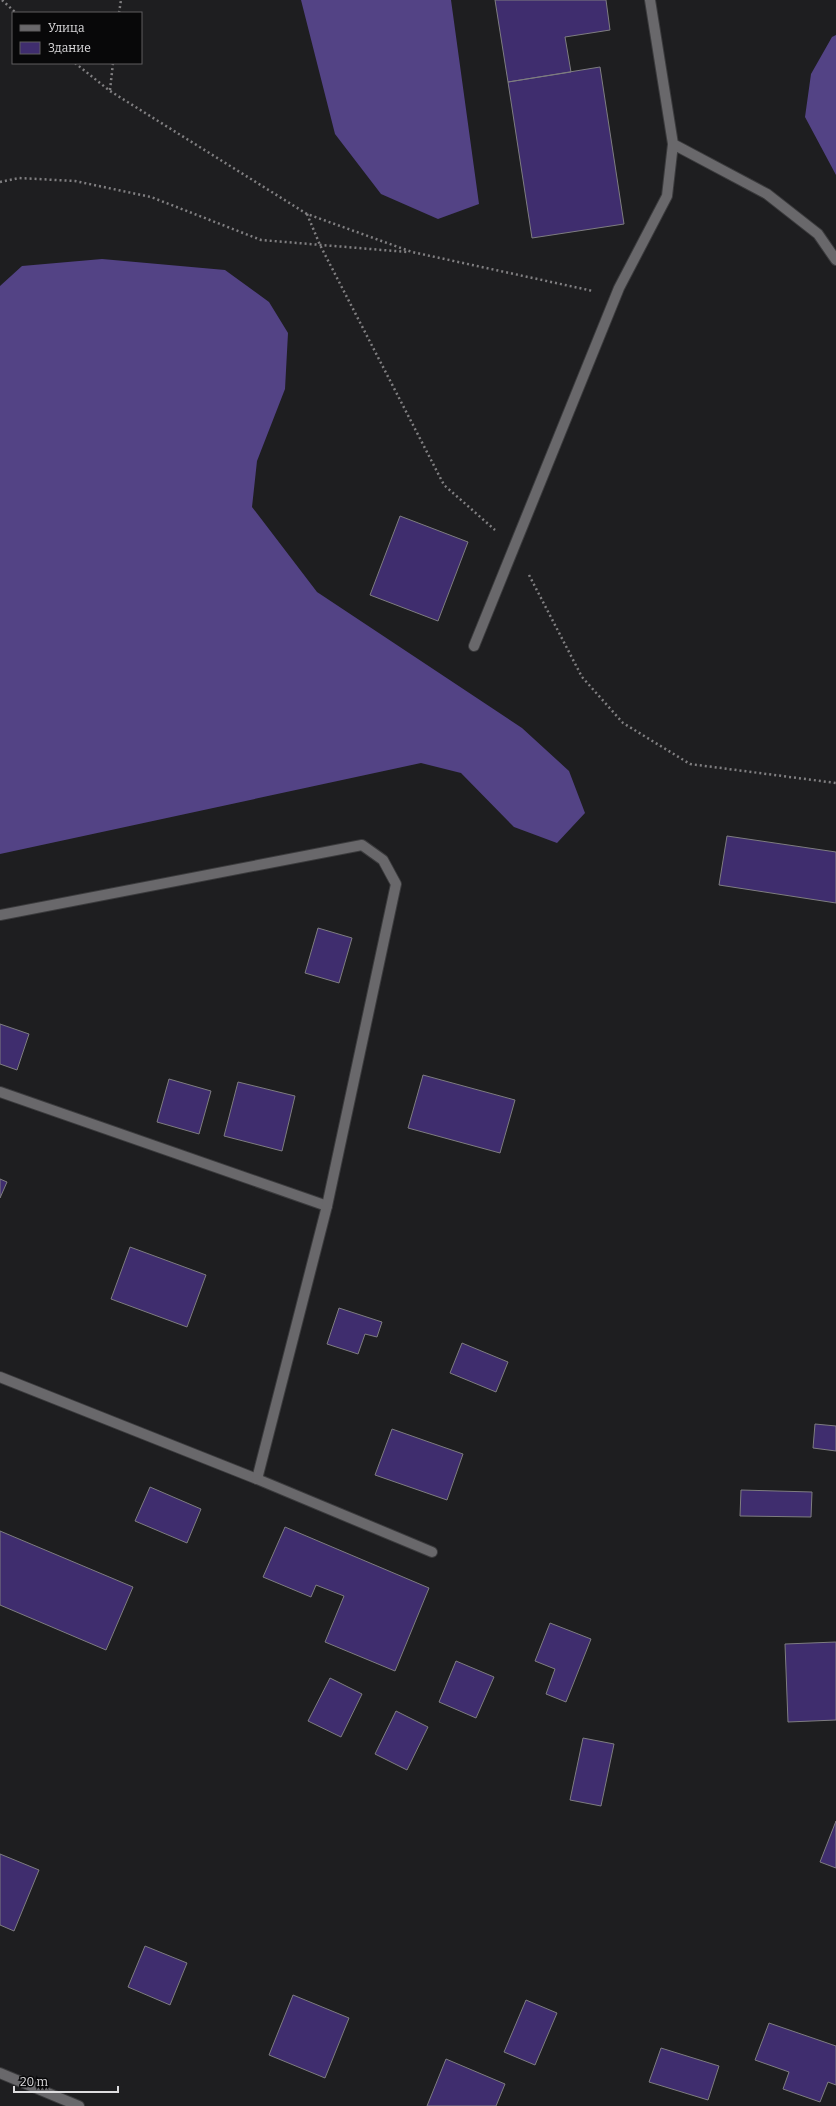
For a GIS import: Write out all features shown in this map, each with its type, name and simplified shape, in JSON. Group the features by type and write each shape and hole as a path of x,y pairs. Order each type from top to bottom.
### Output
{"street":[{"path":"474,646 616,296 667,196 673,144 650,0"},
{"path":"673,144 767,194 818,234 836,260"},
{"path":"0,915 362,845 384,860 396,884 328,1206 257,1479"},
{"path":"0,1092 328,1206"},
{"path":"0,1377 257,1479 432,1552"},
{"path":"0,2073 79,2106"}],"path":[{"path":"2,0 15,12"},
{"path":"119,12 121,0"},
{"path":"77,64 110,91 306,214 412,252 616,296"},
{"path":"110,91 113,64"},
{"path":"0,182 20,178 75,181 151,197 261,240 412,252"}],"shaded area":[{"path":"301,0 451,0 479,204 438,219 381,194 335,134"},
{"path":"836,35 836,175 805,117 811,74 832,37"},
{"path":"102,259 225,270 269,302 288,333 285,389 257,461 252,507 317,592 522,728 569,771 585,813 557,843 514,827 461,773 421,763 0,854 0,286 22,266"}],"building":[{"path":"495,0 606,0 610,30 565,37 571,72 508,82"},
{"path":"600,67 624,224 532,238 508,82"},
{"path":"400,516 468,542 438,621 370,595"},
{"path":"727,836 836,852 836,903 719,885"},
{"path":"318,928 352,938 339,983 305,973"},
{"path":"0,1024 29,1034 17,1070 0,1064"},
{"path":"423,1075 515,1100 500,1153 408,1128"},
{"path":"169,1079 211,1091 199,1134 157,1122"},
{"path":"238,1082 295,1096 282,1151 224,1136"},
{"path":"0,1179 7,1182 0,1198"},
{"path":"130,1247 206,1275 187,1327 111,1299"},
{"path":"339,1308 382,1322 377,1337 365,1334 358,1354 327,1344"},
{"path":"462,1343 508,1362 496,1392 450,1373"},
{"path":"815,1424 836,1426 836,1451 813,1448"},
{"path":"392,1429 463,1454 447,1500 375,1475"},
{"path":"150,1487 201,1509 187,1543 135,1521"},
{"path":"741,1490 812,1492 811,1517 740,1516"},
{"path":"285,1527 429,1588 395,1671 325,1642 344,1596 316,1585 311,1597 263,1577"},
{"path":"0,1531 133,1587 106,1650 0,1605"},
{"path":"550,1623 591,1639 566,1702 546,1694 555,1669 535,1661"},
{"path":"836,1642 836,1720 788,1722 785,1644"},
{"path":"456,1661 494,1677 476,1718 439,1702"},
{"path":"330,1678 362,1694 341,1737 308,1721"},
{"path":"396,1711 428,1727 407,1770 375,1754"},
{"path":"583,1738 614,1744 601,1806 570,1800"},
{"path":"836,1821 836,1868 820,1862"},
{"path":"0,1854 39,1870 14,1931 0,1925"},
{"path":"145,1946 187,1963 170,2005 128,1987"},
{"path":"293,1995 349,2018 325,2078 269,2055"},
{"path":"526,2000 557,2013 535,2065 504,2052"},
{"path":"769,2023 836,2046 836,2085 828,2082 820,2102 783,2089 789,2072 755,2060"},
{"path":"661,2048 719,2066 708,2100 649,2082"},
{"path":"446,2059 505,2084 496,2106 427,2106"}]}
